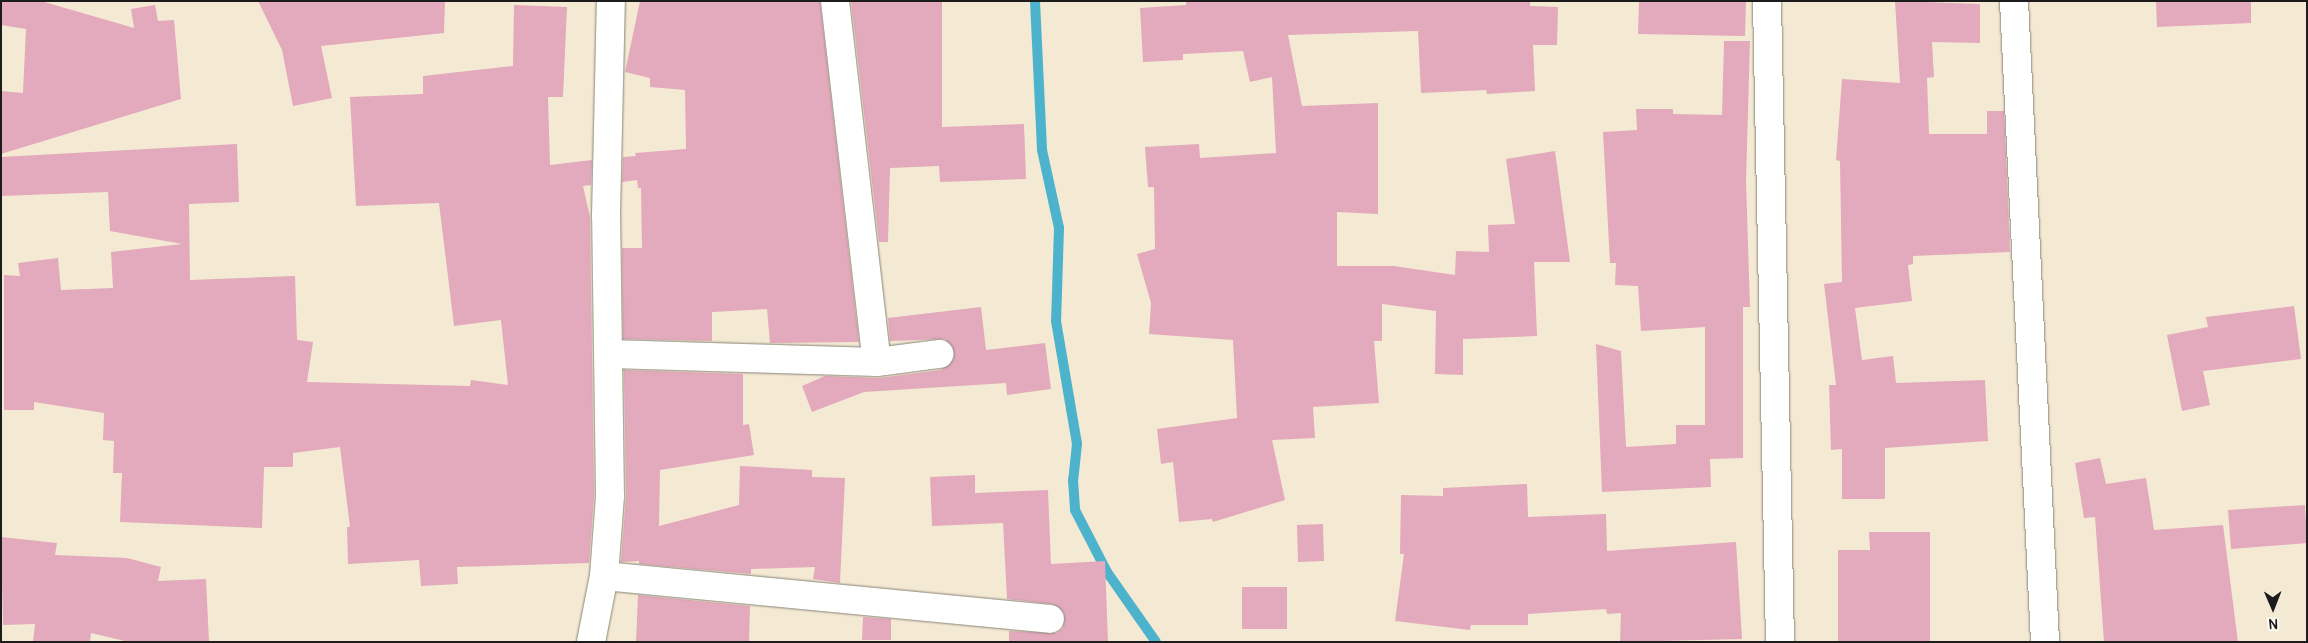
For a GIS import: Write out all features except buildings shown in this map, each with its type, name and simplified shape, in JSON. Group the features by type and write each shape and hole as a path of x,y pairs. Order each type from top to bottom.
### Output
{"street":[{"path":"591,642 604,576 610,496 610,354 606,215 611,1"},
{"path":"835,1 877,362"},
{"path":"1767,1 1780,642"},
{"path":"2014,1 2045,642"},
{"path":"610,354 877,362 939,354"},
{"path":"604,576 1050,619"}],"waterway":[{"path":"1035,1 1042,150 1059,228 1056,321 1077,444 1073,480 1075,510 1107,572 1156,642"}]}
